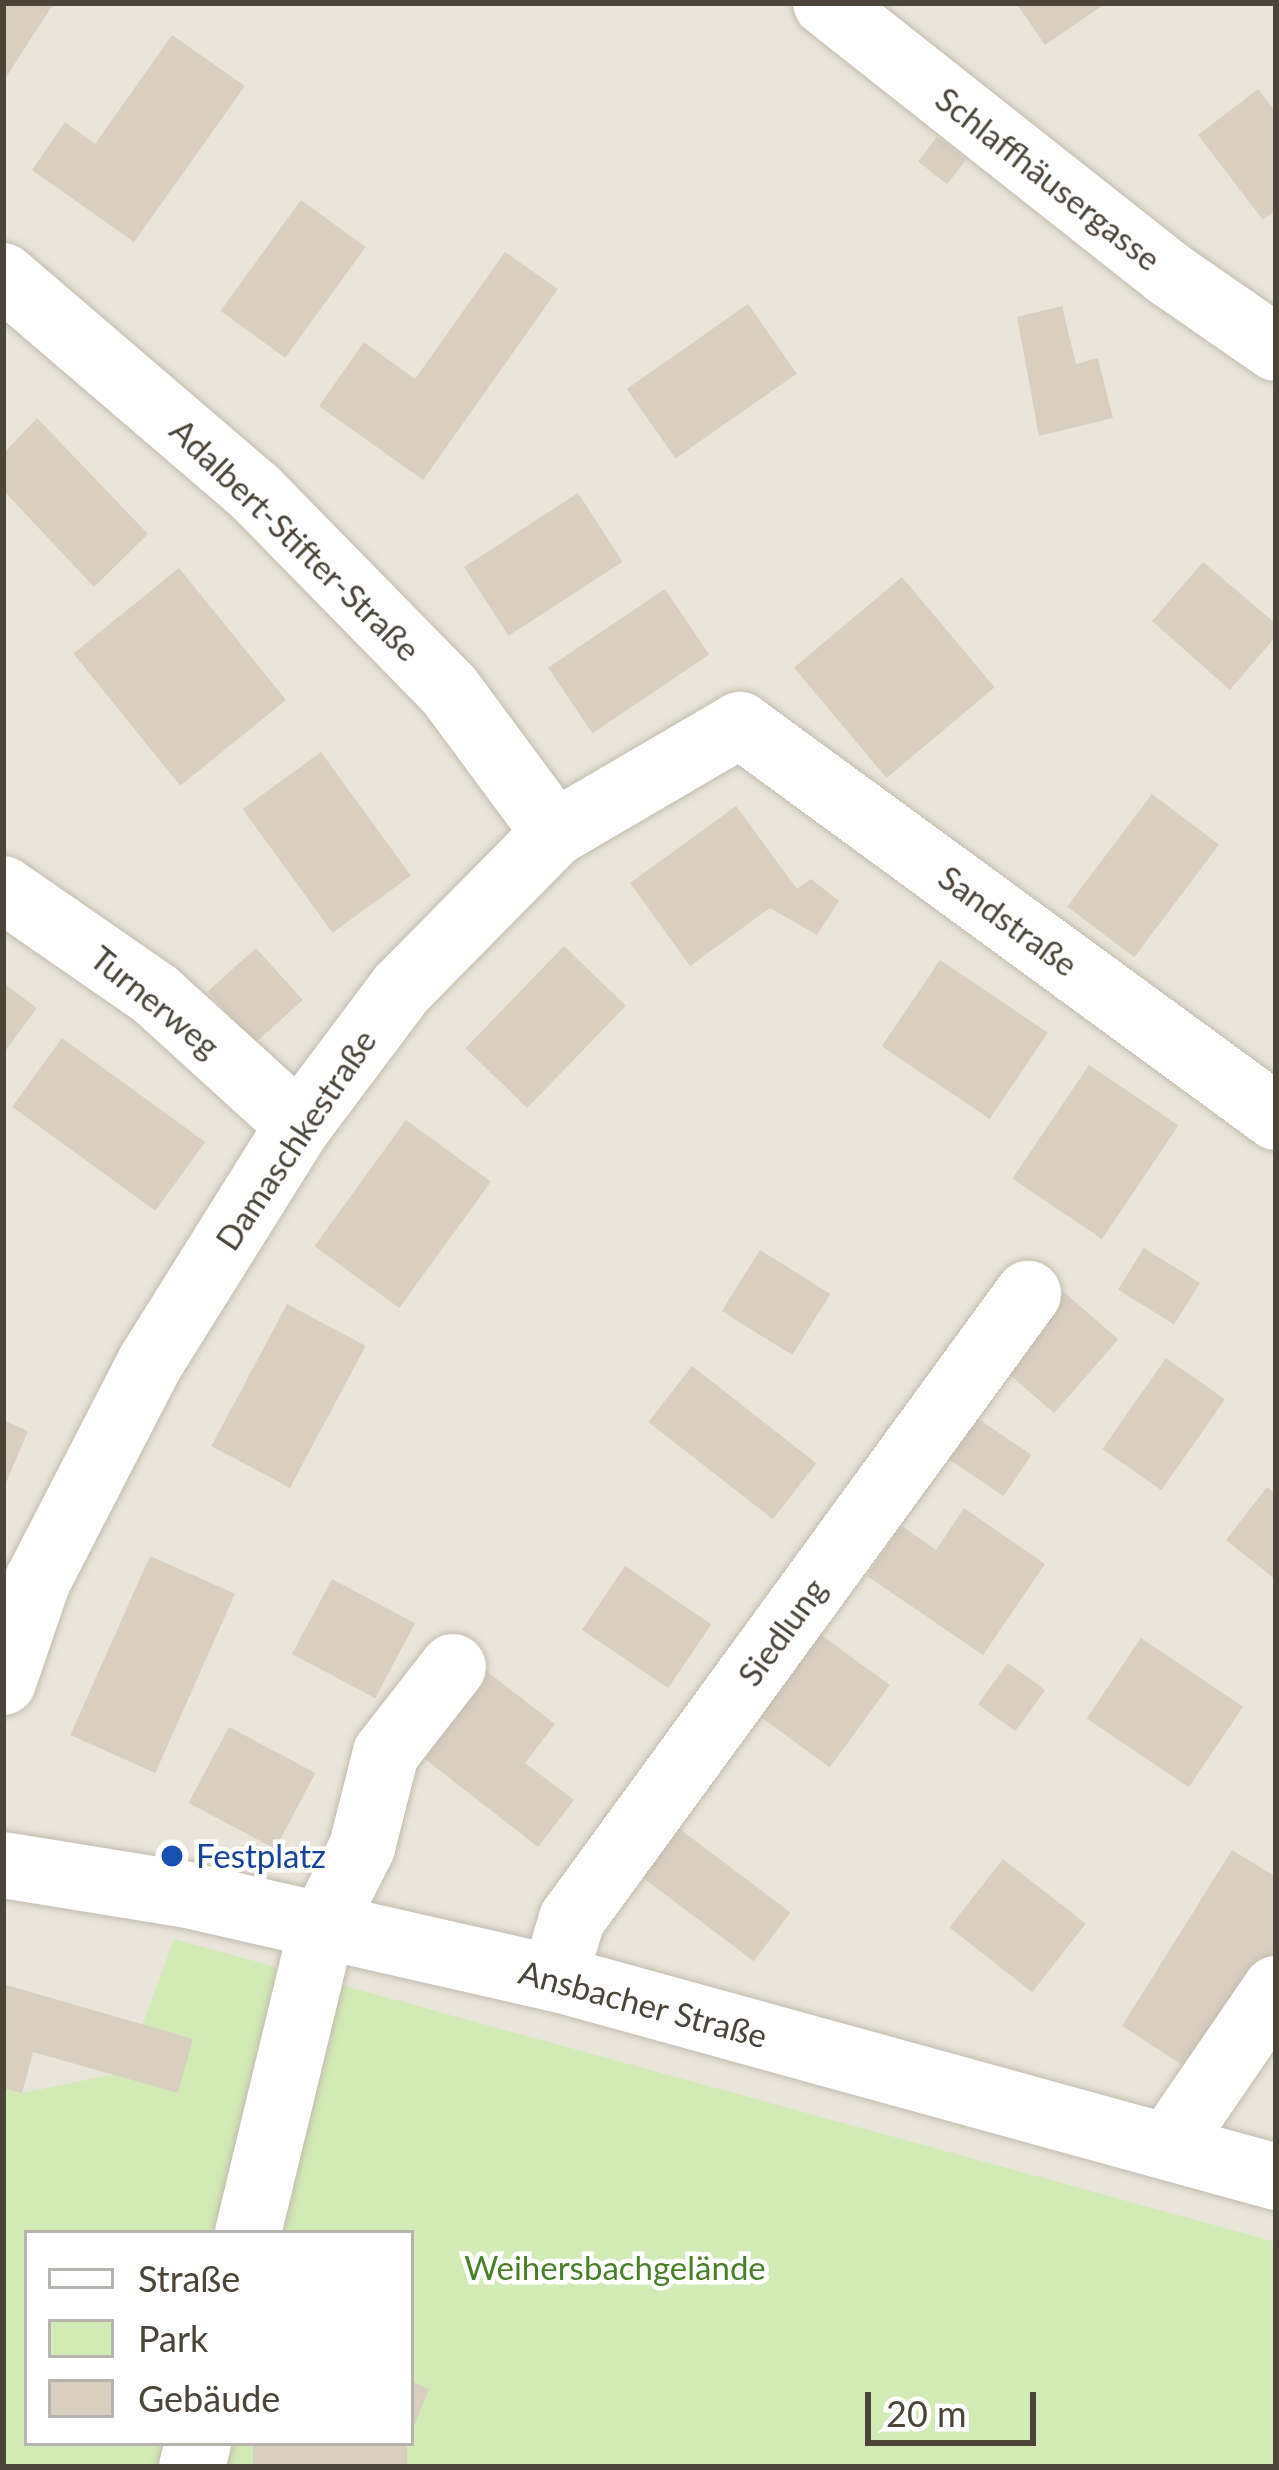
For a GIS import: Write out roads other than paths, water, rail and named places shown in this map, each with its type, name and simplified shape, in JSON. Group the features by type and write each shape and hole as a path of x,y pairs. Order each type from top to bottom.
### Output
{"street":[{"name":"Schlaffhäusergasse","path":"826,3 1169,274 1276,348"},
{"name":"Adalbert-Stifter-Straße","path":"3,276 254,490 448,690 555,833"},
{"name":"Damaschkestraße","path":"3,1682 20,1573 299,1125 401,989 555,833 740,725"},
{"name":"Sandstraße","path":"740,725 1276,1117"},
{"name":"Turnerweg","path":"3,889 156,995 299,1125"},
{"name":"Siedlung","path":"554,1978 572,1919 1028,1294"},
{"path":"249,2230 322,1926 362,1847 386,1754 453,1667"},
{"name":"Ansbacher Straße","path":"3,1865 67,1871 554,1978 1276,2177"},
{"path":"1169,2146 1276,1989"}],"place":[{"name":"Festplatz","path":"172,1856"}],"park label":[{"name":"Weihersbachgelände","path":"615,2268"}]}
